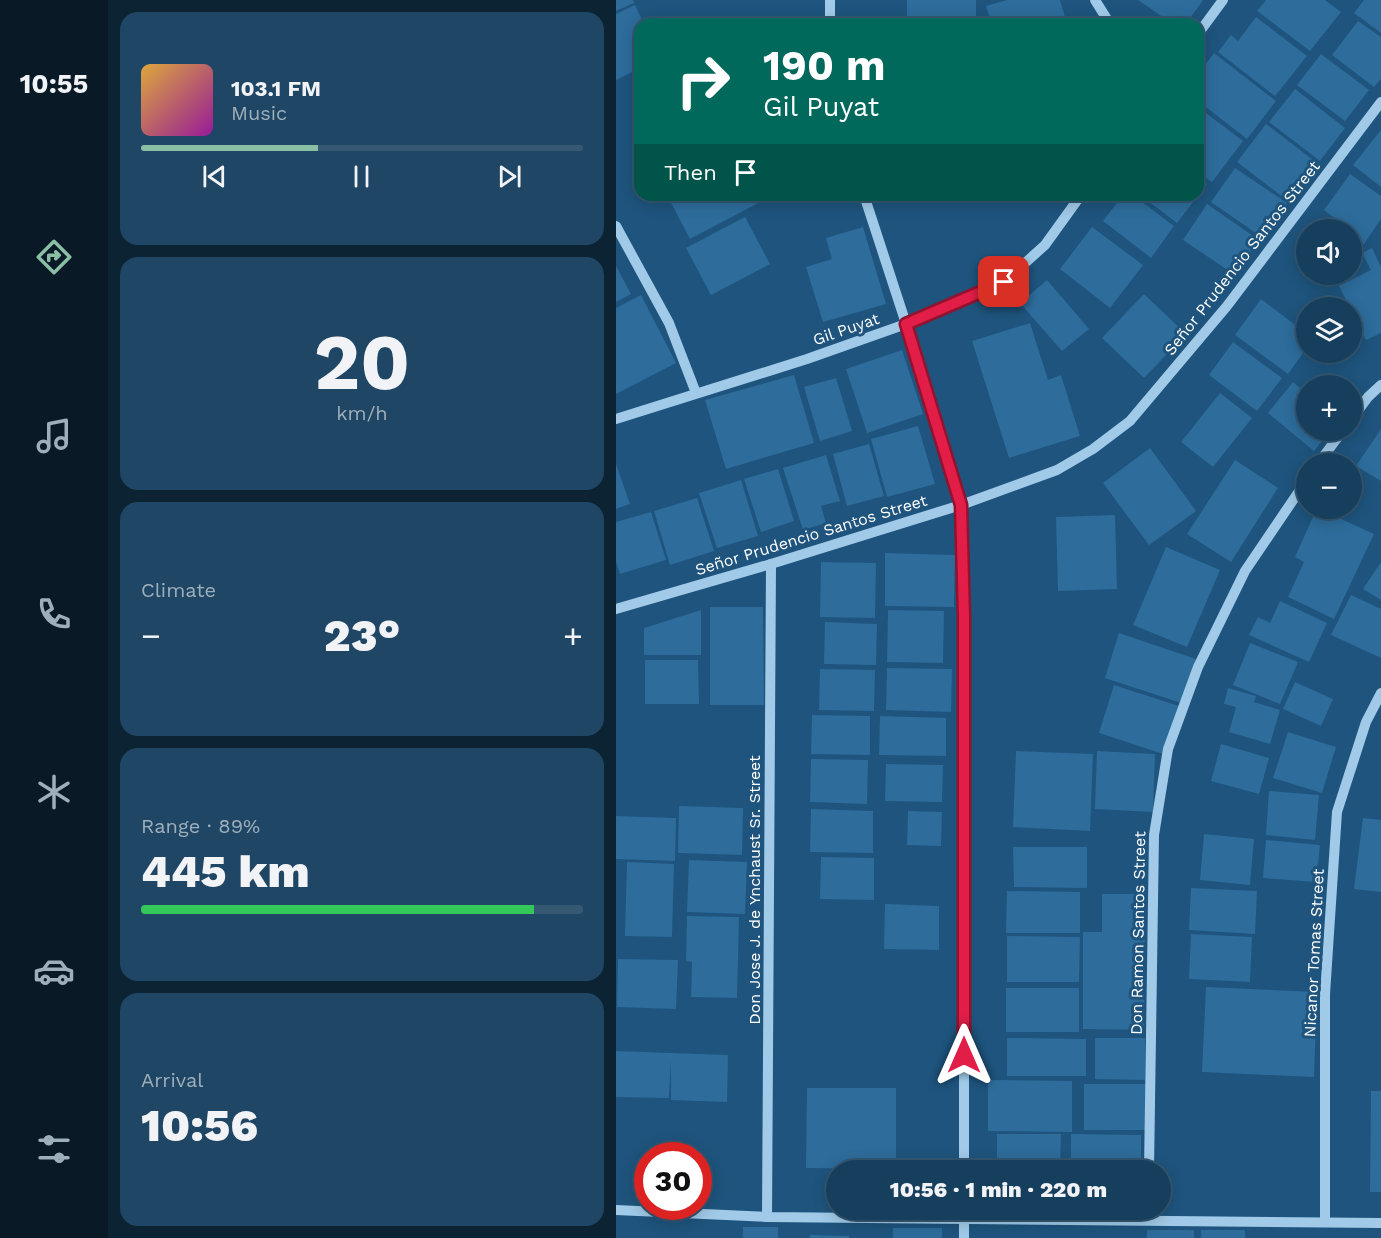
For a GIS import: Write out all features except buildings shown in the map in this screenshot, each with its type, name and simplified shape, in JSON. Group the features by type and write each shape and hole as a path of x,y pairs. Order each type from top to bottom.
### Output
{"street":[{"path":"830,0 830,18"},
{"path":"1095,0 1106,18"},
{"path":"1204,26 1223,0"},
{"name":"Señor Prudencio Santos Street","path":"616,609 961,505 1057,470 1093,449 1130,421 1227,306 1381,102"},
{"path":"866,201 961,505 964,617 964,1160"},
{"name":"Gil Puyat","path":"616,419 807,359 906,324 1004,282 1045,245 1077,201"},
{"path":"616,226 669,323 696,393"},
{"path":"1362,406 1381,386"},
{"name":"Don Ramon Santos Street","path":"1149,1160 1154,835 1168,749 1198,667 1245,570 1296,496"},
{"name":"Don Jose J. de Ynchaust Sr. Street","path":"767,1217 771,564"},
{"name":"Nicanor Tomas Street","path":"1325,1222 1325,994 1337,812 1366,722 1381,693"},
{"path":"616,1210 767,1217 826,1216"},
{"path":"1171,1216 1381,1223"},
{"path":"964,1220 964,1238"}],"route":[{"path":"964,1055 964,594 961,505 906,324 1004,282"}]}
